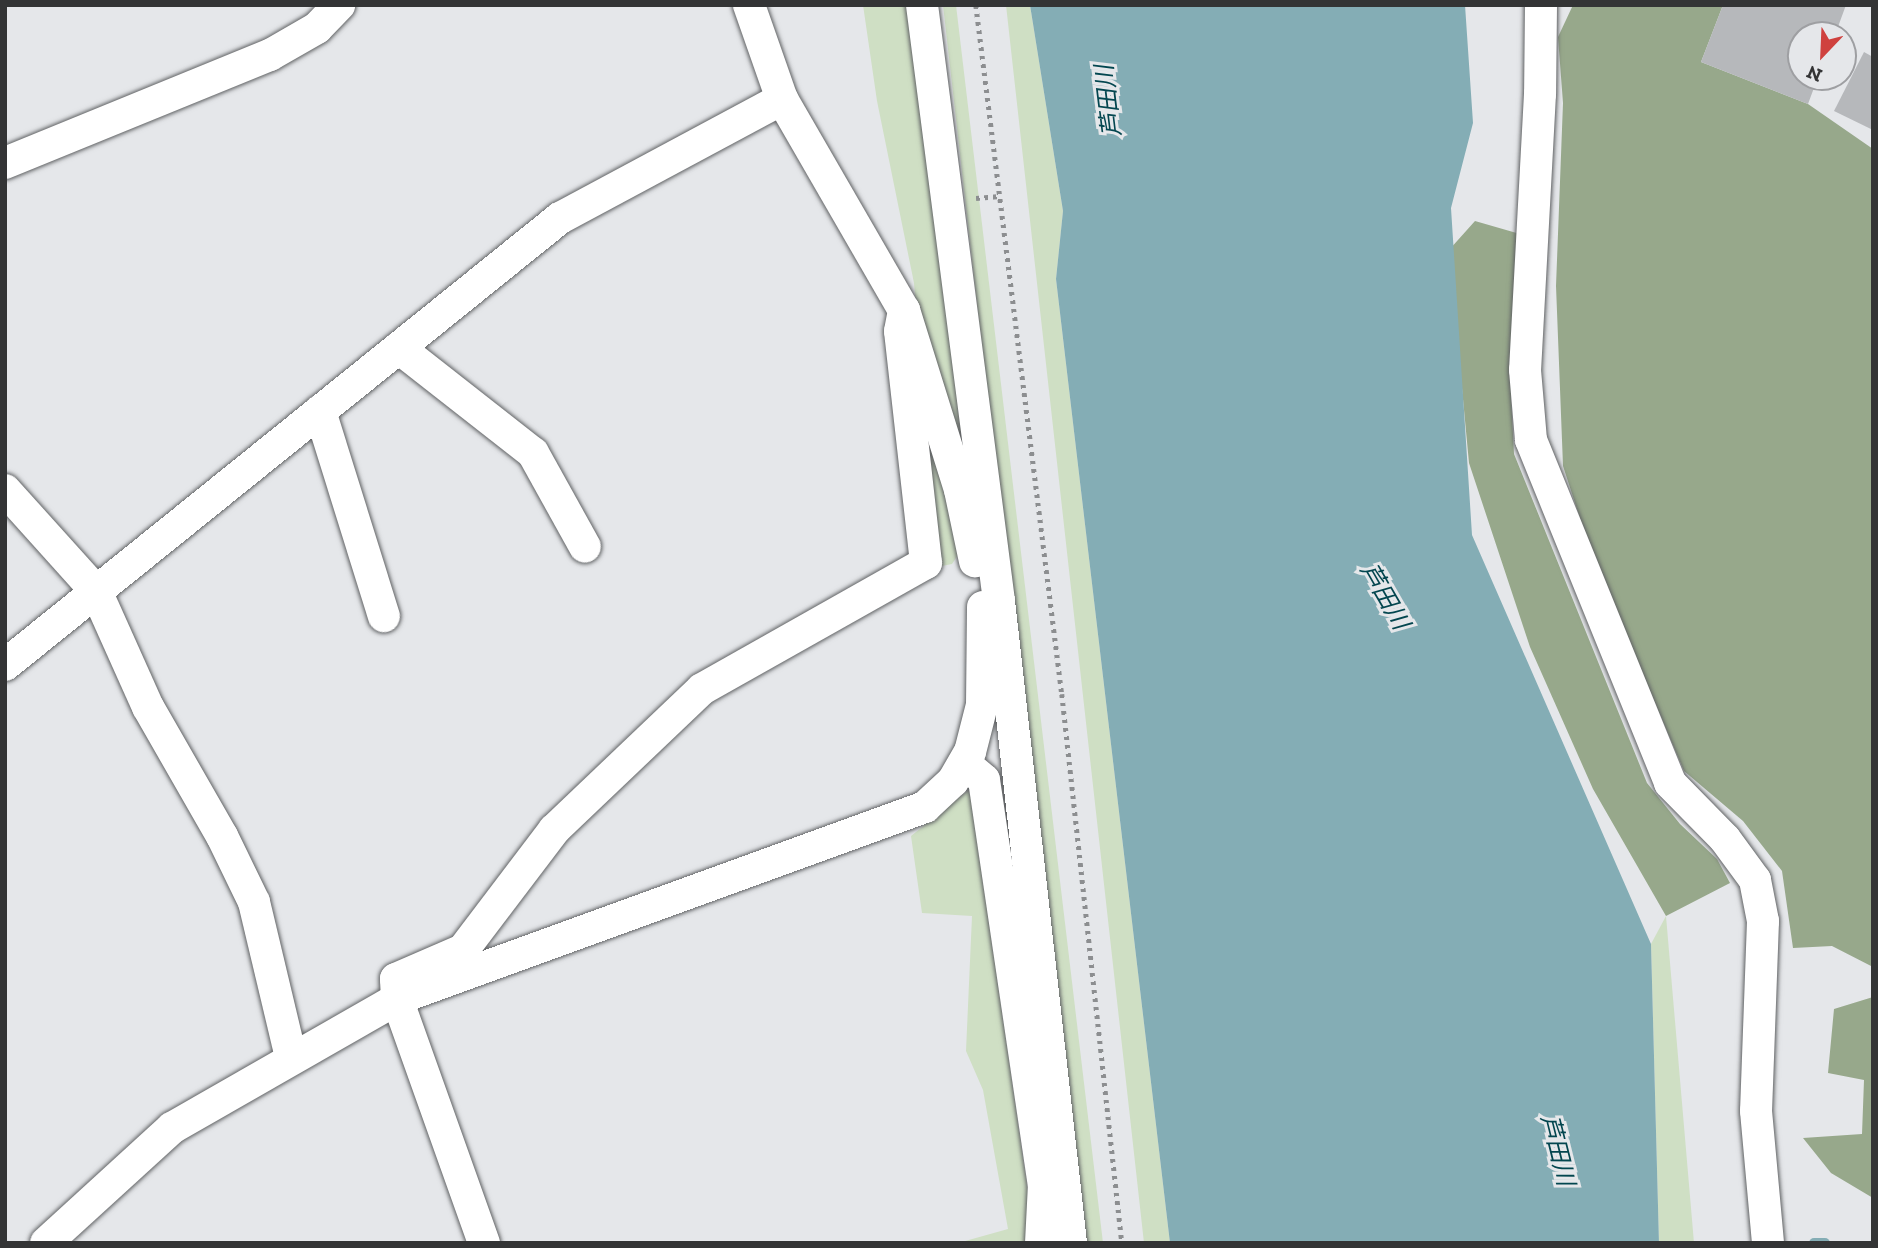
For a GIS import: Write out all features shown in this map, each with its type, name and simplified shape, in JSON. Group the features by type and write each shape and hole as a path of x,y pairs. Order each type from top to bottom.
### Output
{"street":[{"path":"5,163 270,55 317,28 339,5"},
{"path":"46,1243 172,1128 291,1056 397,999 925,807 953,781 964,763 982,705 991,602 960,490 904,310 782,99 749,5"},
{"path":"922,5 991,602 1071,1243"},
{"path":"1541,5 1541,94 1525,370 1531,440 1670,783 1725,839 1755,880 1763,921 1756,1111 1768,1243"},
{"path":"5,665 560,218 782,99"},
{"path":"484,1243 397,999 396,979 463,950 554,830 702,689 926,563 900,331 904,310"},
{"path":"399,348 533,453 584,547"},
{"path":"320,411 384,616"},
{"path":"5,490 96,591 148,707 222,836 254,902 291,1056"},
{"path":"964,763 984,780 1044,1184 1041,1243"}],"path":[{"path":"976,5 1062,694 1122,1243"}],"green space":[{"path":"863,5 910,5 980,522 952,564 937,567 914,283 877,101"},
{"path":"943,5 956,5 1103,1243 1084,1243"},
{"path":"1006,5 1030,5 1063,211 1056,279 1170,1243 1144,1243"},
{"path":"1573,5 1723,5 1701,62 1808,104 1873,149 1873,967 1832,946 1793,948 1782,871 1743,821 1684,771 1591,552 1563,466 1556,286 1563,103 1558,37"},
{"path":"1475,221 1520,234 1511,395 1514,454 1647,783 1680,824 1717,859 1730,883 1666,916 1593,789 1530,647 1469,463 1449,250"},
{"path":"970,789 1029,1200 1027,1243 958,1243 1008,1229 983,1090 966,1051 972,916 922,913 911,836"},
{"path":"1666,916 1694,1243 1659,1243 1651,944"},
{"path":"1873,997 1873,1198 1831,1173 1803,1138 1862,1134 1864,1080 1828,1073 1834,1009"}],"water":[{"name":"芦田川","path":"1030,5 1465,5 1473,123 1451,208 1472,535 1651,944 1659,1243 1170,1243 1056,279 1063,211"}],"building":[{"path":"1723,5 1846,5 1840,21 1787,21 1787,91 1813,91 1808,104 1701,62"},
{"path":"1864,52 1873,57 1873,130 1834,111 1844,91 1857,91 1857,66"}],"waterway":[{"path":"1814,1243 1825,1243"}]}
